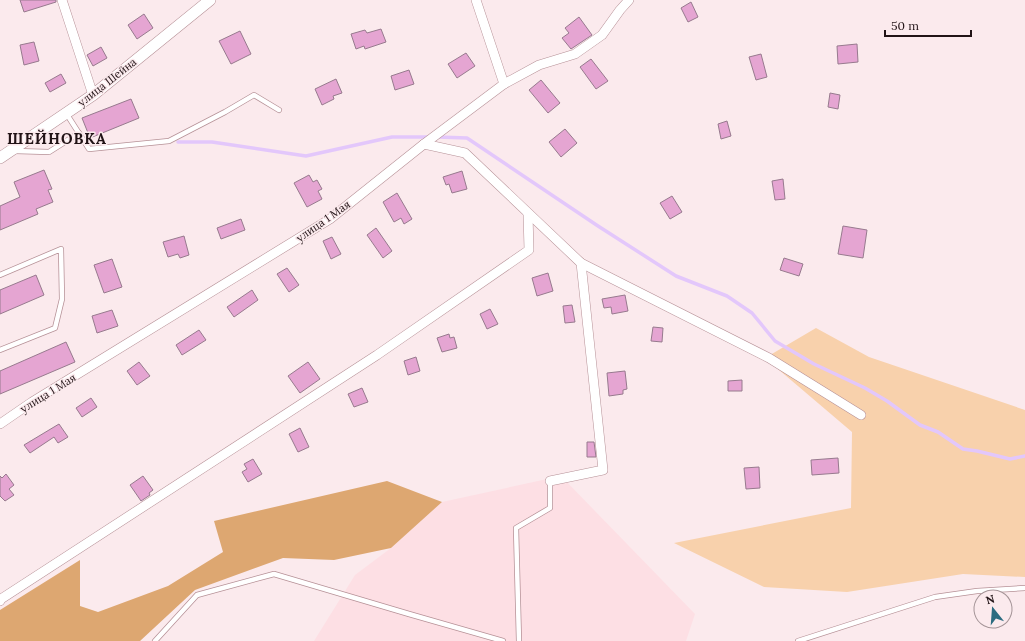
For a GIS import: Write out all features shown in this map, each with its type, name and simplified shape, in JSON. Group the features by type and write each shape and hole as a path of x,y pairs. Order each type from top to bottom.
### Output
{"street":[{"path":"62,0 93,95"},
{"name":"улица Шейна","path":"0,158 93,95 210,0"},
{"path":"476,0 504,84"},
{"name":"улица 1 Мая","path":"0,424 32,402 330,219 424,144 504,84 539,65 575,54 602,35 629,0"},
{"path":"424,144 465,153 581,263 769,358 861,415"},
{"path":"0,601 377,355 529,250 528,214"},
{"path":"550,481 603,470 581,263"}],"lane":[{"path":"66,113 89,149 169,141 254,95 279,110"},
{"path":"11,151 49,152 79,133"},
{"path":"0,275 61,249 62,299 55,328 0,350"},
{"path":"519,641 516,528 550,508 550,481"},
{"path":"155,641 196,595 274,574 503,641"},
{"path":"798,641 935,597 977,591 1025,588"}],"shaded area":[{"path":"816,328 869,357 1025,410 1025,577 963,574 847,592 764,587 674,543 851,508 852,432 765,358"},
{"path":"561,476 695,614 686,641 314,641 355,575 391,548 442,502"},
{"path":"387,481 442,502 391,548 334,560 283,558 195,590 140,641 0,641 0,610 80,560 80,606 98,612 168,586 223,552 214,521"}],"building":[{"path":"20,0 56,0 56,2 24,12"},
{"path":"691,2 698,17 688,22 681,8"},
{"path":"144,14 153,28 137,39 128,25"},
{"path":"579,17 592,35 571,49 562,38 569,33 565,28"},
{"path":"381,29 386,42 365,49 364,46 356,49 351,34 365,30 367,33"},
{"path":"240,31 251,54 231,64 219,41"},
{"path":"34,42 39,61 24,65 20,45"},
{"path":"857,44 858,62 838,64 837,46"},
{"path":"101,47 107,58 93,66 87,55"},
{"path":"466,53 475,66 457,78 448,64"},
{"path":"761,54 767,77 756,80 749,57"},
{"path":"591,59 608,81 596,89 580,67"},
{"path":"409,70 414,84 395,90 391,76"},
{"path":"61,74 66,83 50,92 45,83"},
{"path":"336,79 342,93 333,96 334,99 322,105 315,89"},
{"path":"541,80 560,103 548,113 529,90"},
{"path":"830,93 840,95 838,109 828,107"},
{"path":"131,99 139,118 90,138 82,118"},
{"path":"727,121 731,136 721,139 718,124"},
{"path":"565,129 577,143 561,157 549,142"},
{"path":"44,170 52,189 48,190 53,202 36,209 38,214 0,230 0,206 20,197 14,182"},
{"path":"462,171 467,189 452,193 449,184 446,185 443,177"},
{"path":"309,175 313,182 317,180 322,189 318,191 322,199 307,207 294,183"},
{"path":"783,179 785,199 775,200 772,181"},
{"path":"397,193 412,219 404,224 401,218 394,222 383,202"},
{"path":"672,196 682,212 670,219 660,203"},
{"path":"241,219 245,230 221,239 217,228"},
{"path":"843,226 867,230 863,258 838,254"},
{"path":"376,228 392,251 383,258 367,235"},
{"path":"184,236 189,255 180,258 178,254 168,257 163,242"},
{"path":"332,237 341,254 331,259 323,241"},
{"path":"784,258 803,264 799,276 780,270"},
{"path":"112,259 122,287 104,293 94,265"},
{"path":"287,268 299,285 289,292 277,274"},
{"path":"548,273 553,291 537,296 532,278"},
{"path":"36,275 44,295 0,314 0,290"},
{"path":"252,290 258,300 234,317 227,307"},
{"path":"625,295 628,311 612,314 611,307 604,308 602,299"},
{"path":"572,305 575,322 565,323 563,306"},
{"path":"490,309 498,324 487,329 480,314"},
{"path":"112,310 118,326 97,333 92,316"},
{"path":"653,327 663,328 662,342 651,341"},
{"path":"199,330 206,340 182,355 176,345"},
{"path":"449,334 450,338 454,337 457,348 442,352 437,338"},
{"path":"66,342 75,362 0,394 0,371"},
{"path":"416,357 420,371 408,375 404,361"},
{"path":"139,362 150,376 137,385 127,371"},
{"path":"308,362 320,379 300,393 288,376"},
{"path":"625,371 627,389 623,390 623,394 609,396 607,373"},
{"path":"742,380 742,391 728,391 728,381"},
{"path":"362,388 368,402 354,407 348,394"},
{"path":"91,398 97,407 82,417 76,408"},
{"path":"59,424 68,437 58,443 54,437 30,453 24,445"},
{"path":"300,428 309,447 298,452 289,434"},
{"path":"587,442 594,442 596,457 587,457"},
{"path":"838,458 839,473 812,475 811,460"},
{"path":"253,459 262,474 248,482 242,472 247,469 244,464"},
{"path":"759,467 760,488 746,489 744,468"},
{"path":"6,474 14,485 9,489 14,495 5,501 0,496 0,476 2,478"},
{"path":"143,476 153,490 149,493 150,495 141,501 130,485"}],"waterway":[{"path":"178,142 212,142 306,156 392,137 429,137"},
{"path":"437,137 467,138 598,226 676,276 727,296 752,313 775,341 814,364 865,388 887,401 920,425 938,432 963,449 1010,459 1025,456"}],"district":[{"name":"ШЕЙНОВКА","path":"57,139"}]}
